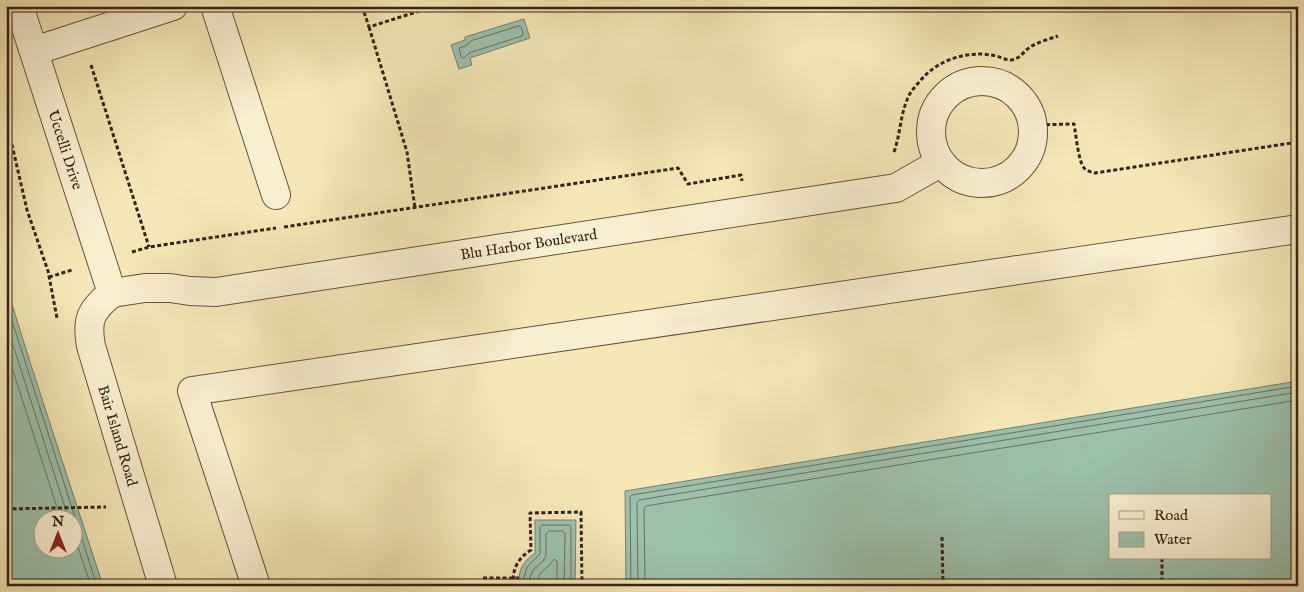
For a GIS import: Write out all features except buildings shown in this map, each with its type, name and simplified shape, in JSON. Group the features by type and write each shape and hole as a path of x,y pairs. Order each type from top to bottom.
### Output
{"street":[{"name":"Uccelli Drive","path":"19,6 112,293"},
{"path":"34,52 173,6"},
{"path":"215,6 276,195"},
{"path":"974,81 990,81 1006,86 1024,102 1033,125 1032,142 1027,157 1017,170 1003,179 987,183 970,182 953,175 940,163 932,147 930,130 934,112 943,98 957,87 974,81"},
{"name":"Blu Harbor Boulevard","path":"112,293 145,288 216,292 896,188 940,163"},
{"path":"256,586 192,391 1298,229"},
{"name":"Bair Island Road","path":"112,293 99,303 91,316 88,332 90,346 163,586"}],"path":[{"path":"362,6 407,152 415,208"},
{"path":"369,27 435,6"},
{"path":"890,157 898,142 907,99 914,87 938,65 952,58 966,55 982,54 1010,60 1018,58 1029,48 1042,41 1058,36"},
{"path":"91,64 149,247"},
{"path":"6,119 27,210 49,277 58,324"},
{"path":"1033,125 1074,124 1081,161 1088,171 1095,173 1298,142"},
{"path":"126,254 149,247 678,168 688,184 741,175 744,188"},
{"path":"49,277 75,269"},
{"path":"6,509 114,507"},
{"path":"514,586 513,578 516,563 531,550 530,513 581,512 582,586"},
{"path":"942,536 943,586"},
{"path":"1162,560 1162,586"},
{"path":"483,578 519,578"}],"water":[{"path":"524,19 530,38 470,58 472,65 459,69 451,45 465,40 465,37"},
{"path":"6,285 78,510 32,510 32,560 82,560 82,522 103,586 6,586"},
{"path":"1298,381 1298,586 626,586 625,491"},
{"path":"535,520 576,520 575,586 520,586 519,576 522,567 535,553"}]}
